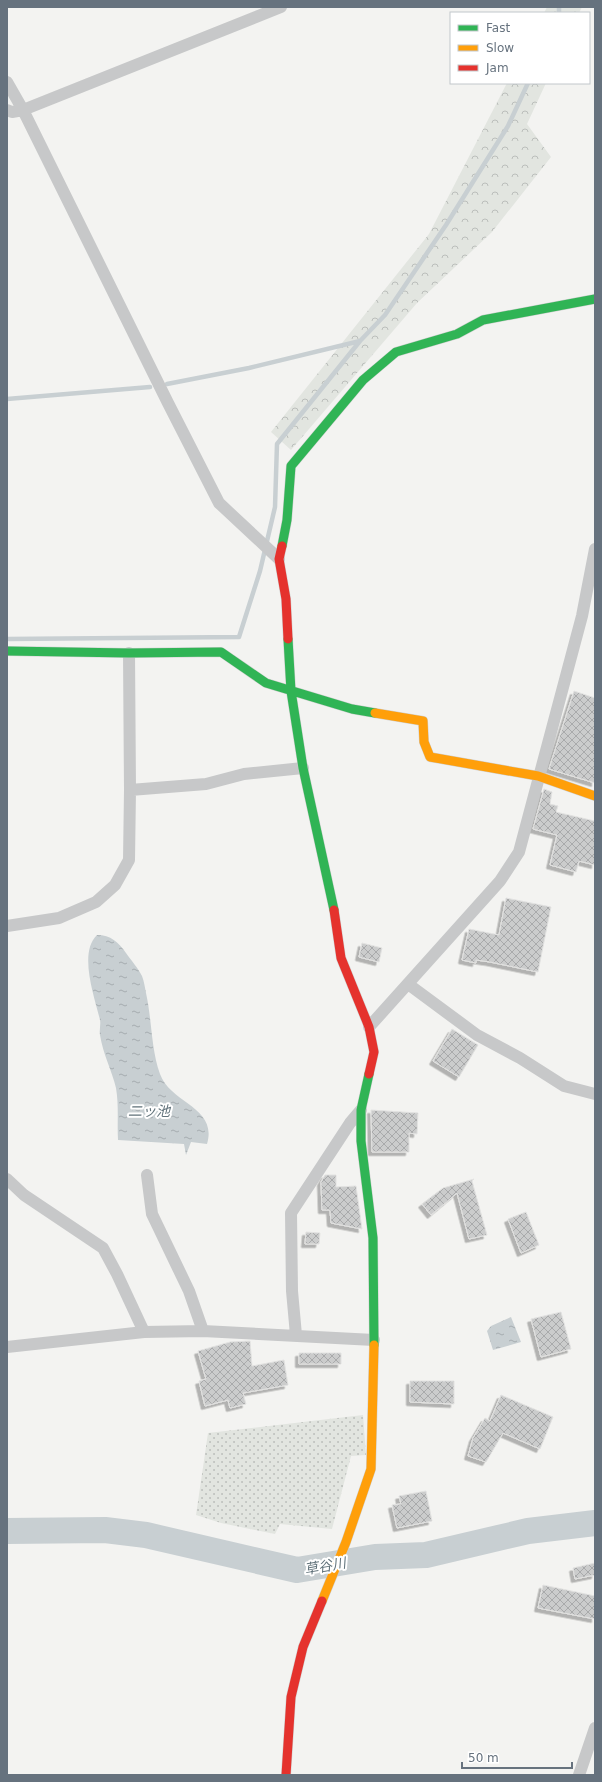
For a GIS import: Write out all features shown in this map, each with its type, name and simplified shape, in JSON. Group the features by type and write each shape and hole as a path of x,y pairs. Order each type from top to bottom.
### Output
{"street":[{"path":"7,110 12,112 23,110 281,7"},
{"path":"7,82 23,110 219,504 279,559"},
{"path":"286,1775 291,1697 303,1647 346,1542 371,1469 374,1340 374,1238 361,1141 362,1110 374,1052 369,1027 341,958 333,900 303,768 291,691 286,599 279,559 287,520 291,466 363,380 396,352 457,334 483,320 595,299"},
{"path":"369,1027 500,881 519,852 538,776 582,616 595,549"},
{"path":"7,652 221,652 266,683 352,709 423,721 424,742 430,757 538,776 595,796"},
{"path":"7,926 59,918 96,902 115,885 129,860 129,653"},
{"path":"130,790 206,784 244,774 303,768"},
{"path":"408,984 477,1035 520,1058 564,1086 595,1094"},
{"path":"296,1335 292,1291 291,1213 350,1122 362,1110"},
{"path":"147,1175 152,1214 189,1291 203,1331"},
{"path":"7,1179 24,1195 103,1248 144,1332"},
{"path":"7,1347 144,1332 203,1331 374,1340"},
{"path":"579,1775 595,1728"}],"green space":[{"path":"547,7 582,7 580,12 544,12"},
{"path":"506,84 546,84 527,124 551,157 492,232 417,303 291,450 271,432 429,234"},
{"path":"363,1415 366,1455 351,1456 332,1529 280,1524 275,1534 221,1523 196,1515 208,1433"}],"water":[{"name":"二ッ池","path":"97,935 106,936 117,942 143,978 148,1003 153,1045 160,1074 166,1084 192,1106 206,1122 209,1132 207,1144 191,1142 186,1155 184,1144 118,1140 116,1088 101,1042 100,1020 88,964 91,943"},
{"path":"511,1317 521,1342 493,1350 487,1331 491,1326"}],"building":[{"path":"574,691 595,698 595,783 549,769"},
{"path":"544,789 552,792 550,804 558,806 556,812 595,821 595,865 579,861 576,872 550,865 557,835 533,829"},
{"path":"506,898 551,907 538,972 490,962 476,960 476,963 462,960 469,929 499,935"},
{"path":"362,943 382,948 379,962 359,957"},
{"path":"452,1029 478,1045 459,1077 433,1061"},
{"path":"371,1110 418,1113 417,1134 409,1133 409,1152 372,1152"},
{"path":"325,1175 336,1175 336,1187 356,1186 362,1229 331,1223 330,1210 322,1210 321,1182"},
{"path":"474,1179 472,1181 487,1235 469,1239 457,1193 431,1215 422,1204 443,1188"},
{"path":"526,1212 539,1245 521,1253 508,1219"},
{"path":"306,1232 320,1233 319,1244 305,1244"},
{"path":"561,1312 571,1349 541,1357 531,1319"},
{"path":"250,1341 252,1366 284,1360 288,1385 243,1393 246,1404 230,1408 228,1400 205,1406 199,1381 206,1379 198,1351 230,1342"},
{"path":"299,1353 341,1353 341,1364 299,1364"},
{"path":"410,1381 454,1381 454,1404 410,1402"},
{"path":"501,1395 553,1417 540,1449 503,1433 486,1462 468,1456 473,1438 485,1418 490,1421"},
{"path":"426,1491 432,1521 397,1528 392,1505 401,1504 399,1496"},
{"path":"595,1563 595,1575 575,1579 573,1568"},
{"path":"543,1585 595,1596 595,1619 538,1608"}],"waterway":[{"path":"559,7 559,12"},
{"path":"7,639 239,637 260,571 275,507 277,444 360,341 385,315 446,225 508,126 528,84"},
{"path":"167,384 249,368 360,341"},
{"path":"7,399 150,387"},
{"name":"草谷川","path":"7,1531 105,1530 146,1535 297,1570 375,1557 426,1555 528,1531 595,1523"}],"traffic: fast":[{"path":"282,546 287,520 291,466 363,380 396,352 457,334 483,320 595,299"},
{"path":"288,639 291,691 303,768 334,910"},
{"path":"7,651 129,653 221,652 266,683 352,709 375,713"},
{"path":"369,1074 361,1110 361,1141 373,1238 374,1345"}],"traffic: slow":[{"path":"375,713 423,721 424,742 430,757 538,776 595,796"},
{"path":"322,1601 346,1542 371,1469 374,1345"}],"traffic: jam":[{"path":"282,546 279,559 286,599 288,639"},
{"path":"334,910 341,958 369,1027 374,1052 369,1074"},
{"path":"286,1775 291,1697 303,1647 322,1601"}]}
